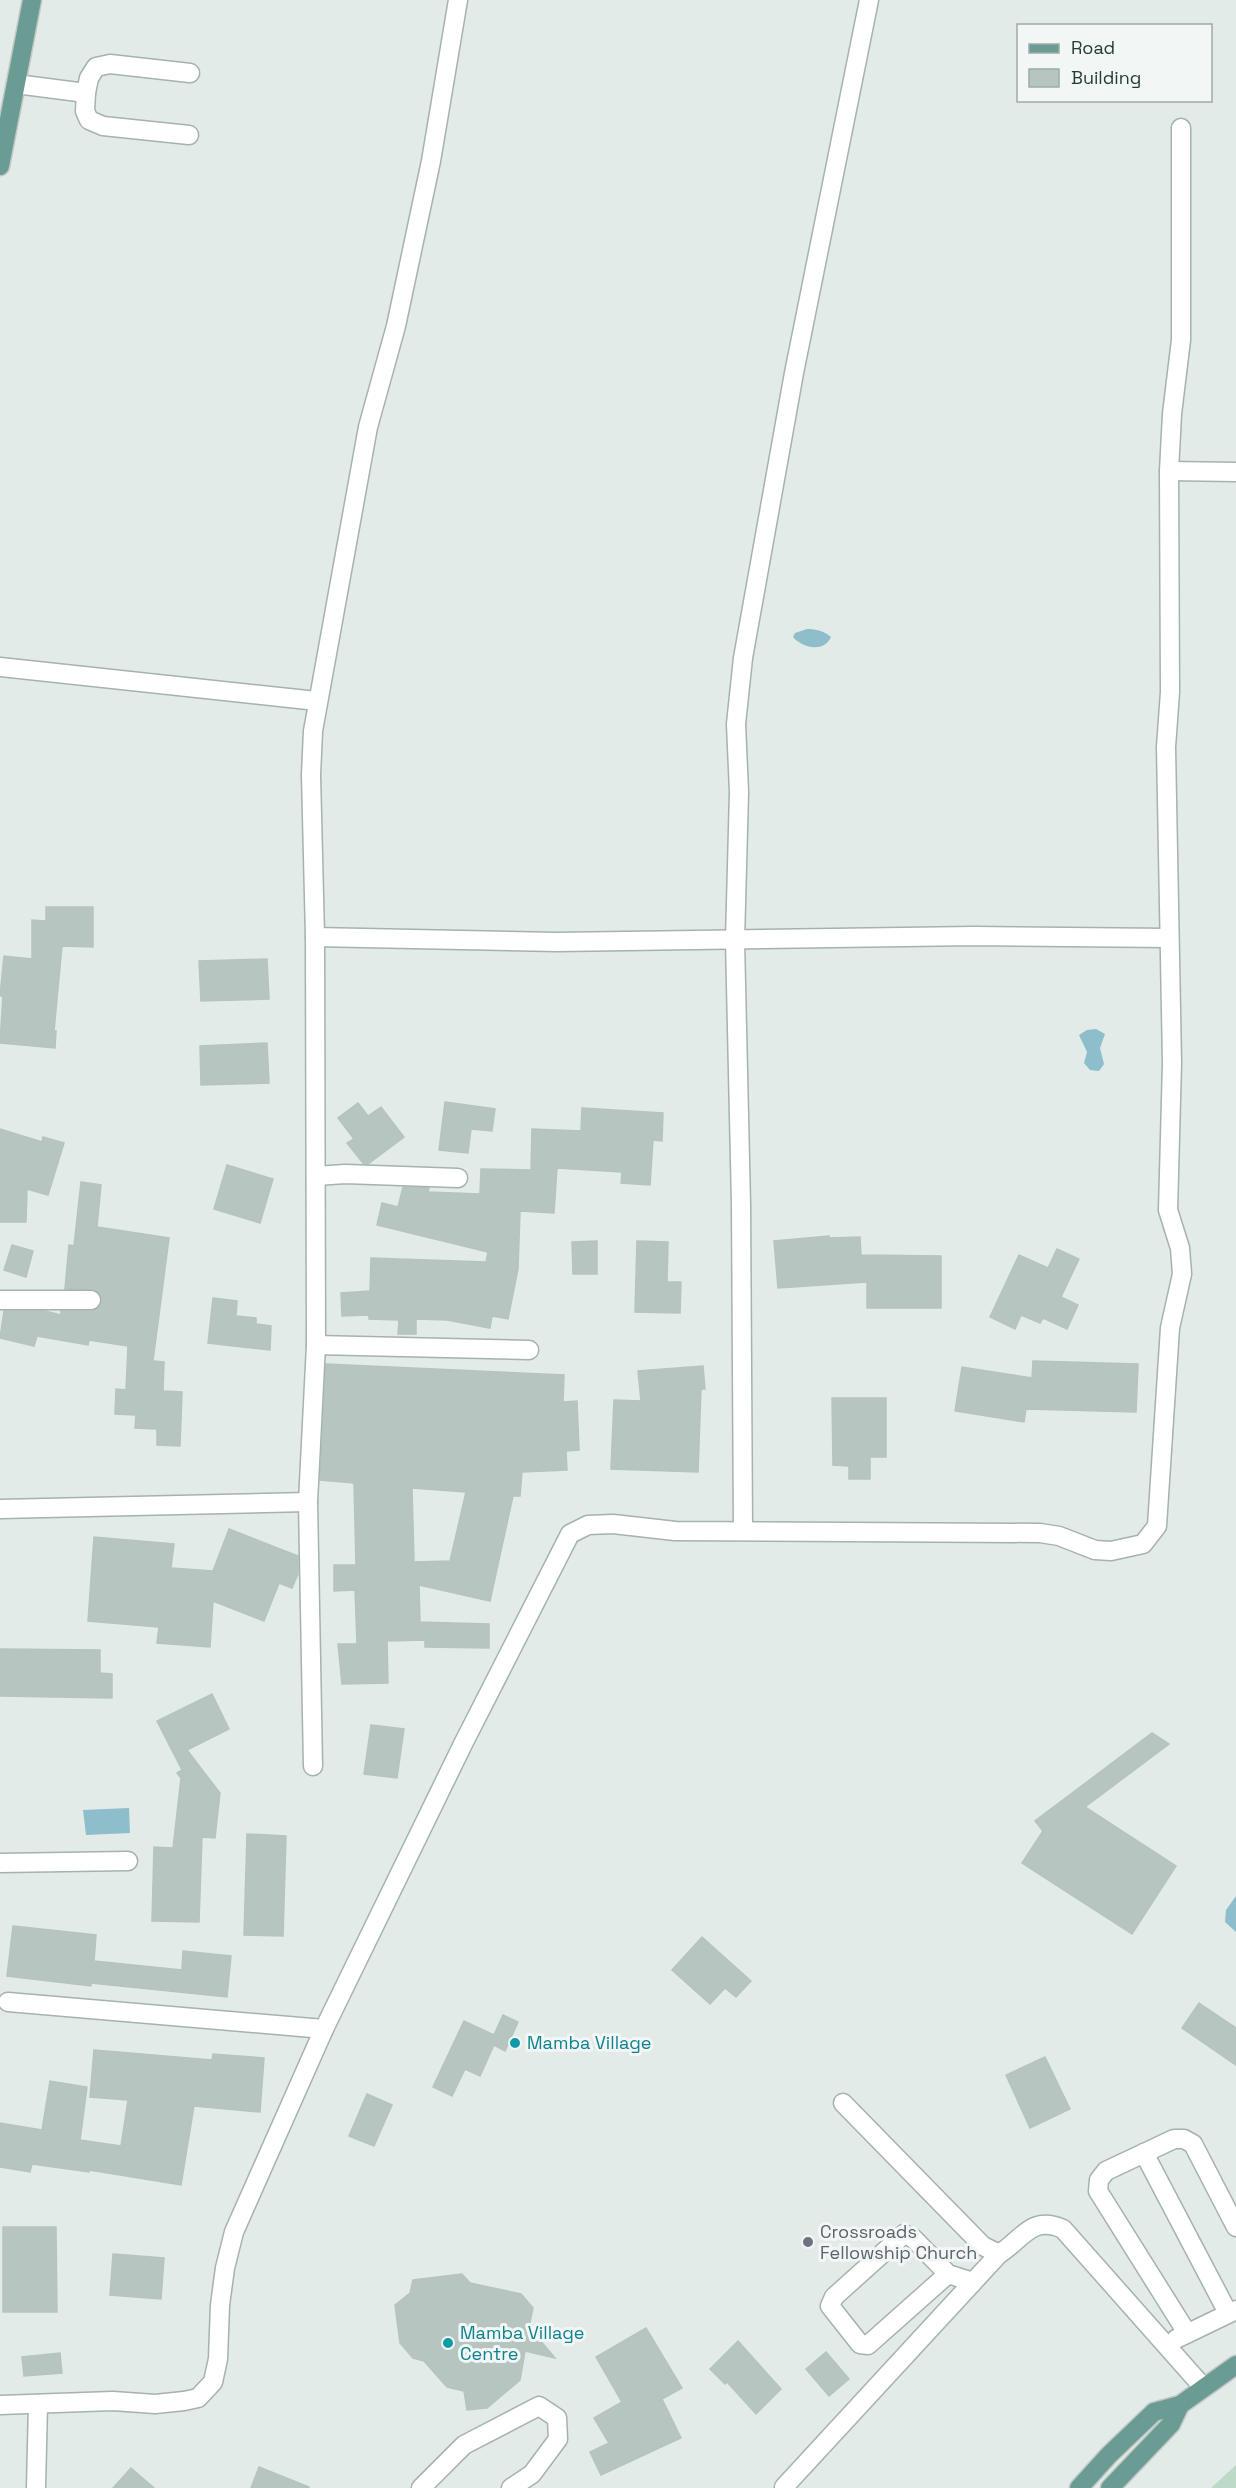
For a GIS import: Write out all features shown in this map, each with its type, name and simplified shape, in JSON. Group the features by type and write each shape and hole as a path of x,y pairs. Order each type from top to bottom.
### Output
{"main road":[{"path":"0,166 32,0"},
{"path":"1079,2488 1109,2455 1154,2412 1180,2405 1236,2365"},
{"path":"1110,2488 1171,2424 1180,2405"}],"street":[{"path":"313,1766 308,1502 316,1345 315,937 311,775 317,700 368,427 396,326 431,161 458,0"},
{"path":"743,1530 741,1203 735,940 739,792 736,724 743,658 794,372 869,0"},
{"path":"189,135 103,126 88,120 85,111 89,78 96,67 110,64 190,74"},
{"path":"16,84 87,93"},
{"path":"0,2405 113,2401 155,2404 184,2401 198,2398 213,2382 218,2359 220,2305 227,2253 252,2190 324,2029 463,1744 570,1534 588,1525 613,1524 675,1531 1040,1533 1059,1536 1095,1550 1111,1551 1143,1544 1157,1526 1170,1328 1182,1274 1180,1248 1168,1210 1172,1063 1166,747 1170,692 1169,471 1172,414 1181,340 1181,128"},
{"path":"1169,471 1236,472"},
{"path":"0,667 317,700"},
{"path":"315,937 557,942 974,936 1168,938"},
{"path":"316,1176 345,1174 458,1178"},
{"path":"0,1300 91,1300"},
{"path":"316,1345 529,1350"},
{"path":"0,1509 308,1502"},
{"path":"0,1863 128,1861"},
{"path":"8,2002 324,2029"},
{"path":"843,2103 982,2246 999,2254"},
{"path":"1186,2333 1098,2191 1100,2180 1106,2171 1174,2139 1184,2139 1193,2144 1236,2227"},
{"path":"1144,2153 1232,2312 1165,2345"},
{"path":"784,2487 999,2254 1034,2226 1044,2223 1063,2229 1203,2387"},
{"path":"948,2274 868,2345 860,2344 830,2306 834,2297 904,2234 913,2238 948,2274 973,2282"},
{"path":"36,2488 38,2404"},
{"path":"421,2488 464,2445 539,2406 557,2418 558,2439 532,2474 511,2488"}],"green space":[{"path":"1236,2465 1236,2488 1211,2488"}],"water":[{"path":"807,629 826,633 831,637 828,642 818,647 807,646 793,637 795,633"},
{"path":"1096,1029 1105,1034 1100,1048 1104,1064 1099,1071 1090,1070 1084,1063 1087,1052 1079,1035 1087,1030"},
{"path":"129,1808 130,1833 86,1835 83,1810"},
{"path":"1236,1896 1236,1932 1225,1922 1226,1910"}],"building":[{"path":"46,907 93,907 93,947 62,946 54,1031 56,1031 55,1048 0,1043 3,996 0,996 4,956 32,959 32,920 46,921"},
{"path":"267,959 269,999 201,1001 199,961"},
{"path":"267,1043 269,1083 201,1085 200,1046"},
{"path":"445,1102 495,1109 492,1131 471,1129 468,1153 439,1150"},
{"path":"358,1103 368,1116 381,1107 404,1137 368,1164 363,1163 347,1143 354,1139 338,1118"},
{"path":"582,1108 663,1113 662,1141 653,1140 650,1185 621,1183 622,1172 557,1168 554,1213 520,1211 518,1269 508,1319 492,1316 490,1328 447,1320 416,1319 416,1334 398,1334 399,1320 369,1319 369,1315 342,1316 341,1293 370,1291 371,1258 486,1262 488,1252 377,1225 382,1203 398,1207 403,1187 429,1188 428,1192 480,1194 481,1169 531,1170 532,1129 581,1131"},
{"path":"0,1129 42,1142 43,1137 64,1143 48,1195 27,1189 26,1222 0,1222"},
{"path":"227,1165 273,1179 260,1223 214,1209"},
{"path":"81,1182 101,1185 97,1227 169,1238 153,1361 164,1362 163,1391 182,1392 180,1446 157,1445 157,1429 135,1428 136,1415 115,1414 116,1389 126,1390 128,1346 89,1340 88,1345 37,1336 34,1346 0,1338 4,1311 45,1311 61,1315 61,1311 92,1311 101,1305 101,1295 96,1290 65,1289 69,1245 74,1246"},
{"path":"829,1236 829,1238 860,1237 861,1255 941,1256 941,1308 867,1308 867,1282 778,1288 774,1241"},
{"path":"597,1241 597,1274 573,1274 572,1242"},
{"path":"637,1241 668,1242 667,1282 681,1282 680,1313 635,1312"},
{"path":"12,1245 33,1251 26,1277 4,1270"},
{"path":"1057,1249 1079,1259 1061,1297 1078,1305 1067,1329 1043,1318 1040,1323 1021,1315 1015,1329 990,1317 1019,1255 1048,1268"},
{"path":"213,1298 237,1301 236,1316 256,1318 256,1324 271,1326 270,1350 208,1343"},
{"path":"1033,1361 1138,1364 1136,1412 1026,1409 1024,1422 955,1411 962,1367 1032,1378"},
{"path":"326,1364 564,1375 563,1402 577,1401 579,1450 566,1451 567,1470 522,1472 520,1496 513,1496 490,1601 419,1585 420,1622 489,1624 489,1648 425,1647 425,1640 387,1641 388,1683 342,1684 338,1644 357,1644 355,1590 334,1591 334,1565 356,1565 354,1483 320,1480","holes":["412,1488 466,1492 450,1561 414,1562"]},
{"path":"703,1366 705,1389 701,1389 698,1472 611,1469 614,1400 641,1401 638,1371"},
{"path":"832,1398 886,1398 886,1457 870,1457 870,1479 849,1479 849,1466 833,1465"},
{"path":"229,1529 298,1556 298,1574 292,1588 279,1583 264,1621 213,1601 210,1647 157,1643 159,1627 88,1621 94,1537 174,1544 171,1568 213,1571"},
{"path":"0,1649 100,1650 100,1673 112,1674 112,1698 0,1696"},
{"path":"212,1694 229,1729 187,1750 220,1793 215,1838 202,1837 199,1922 152,1921 154,1847 173,1848 181,1778 177,1773 182,1770 157,1721"},
{"path":"371,1725 404,1729 397,1778 364,1774"},
{"path":"1152,1733 1169,1744 1085,1807 1176,1866 1132,1934 1022,1863 1043,1831 1035,1821"},
{"path":"247,1834 286,1836 283,1936 244,1935"},
{"path":"13,1926 96,1935 94,1961 182,1970 183,1951 231,1956 227,1997 91,1983 91,1986 7,1976"},
{"path":"702,1937 751,1981 736,1997 725,1988 710,2004 672,1970"},
{"path":"1199,2003 1236,2028 1236,2065 1182,2028"},
{"path":"503,2015 518,2022 505,2051 494,2045 480,2076 465,2069 452,2096 433,2087 464,2021 494,2035"},
{"path":"94,2050 212,2060 213,2054 264,2058 260,2112 194,2106 181,2185 89,2170 89,2172 32,2164 30,2172 0,2167 0,2123 42,2130 50,2081 87,2087 80,2140 121,2146 128,2100 90,2097"},
{"path":"1045,2057 1070,2109 1030,2128 1006,2075"},
{"path":"367,2094 392,2105 374,2146 349,2136"},
{"path":"3,2227 56,2227 57,2312 3,2312"},
{"path":"113,2254 164,2258 161,2299 110,2295"},
{"name":"Mamba Village Centre","path":"462,2274 470,2283 521,2294 533,2308 529,2327 555,2358 525,2351 520,2380 487,2408 467,2410 464,2391 447,2387 424,2361 413,2358 400,2343 395,2305 410,2293 413,2280"},
{"path":"646,2328 682,2388 662,2399 681,2438 601,2475 590,2452 609,2443 594,2418 622,2402 596,2357"},
{"path":"738,2341 781,2389 756,2414 727,2382 725,2384 710,2369"},
{"path":"826,2352 849,2379 829,2396 806,2369"},
{"path":"60,2353 62,2373 24,2376 22,2357"},
{"path":"259,2467 309,2487 251,2488"},
{"path":"131,2468 154,2488 113,2488"}],"place":[{"name":"Mamba Village","path":"515,2043"},
{"name":"Crossroads Fellowship Church","path":"808,2242"},
{"name":"Mamba Village Centre","path":"448,2343"}]}
